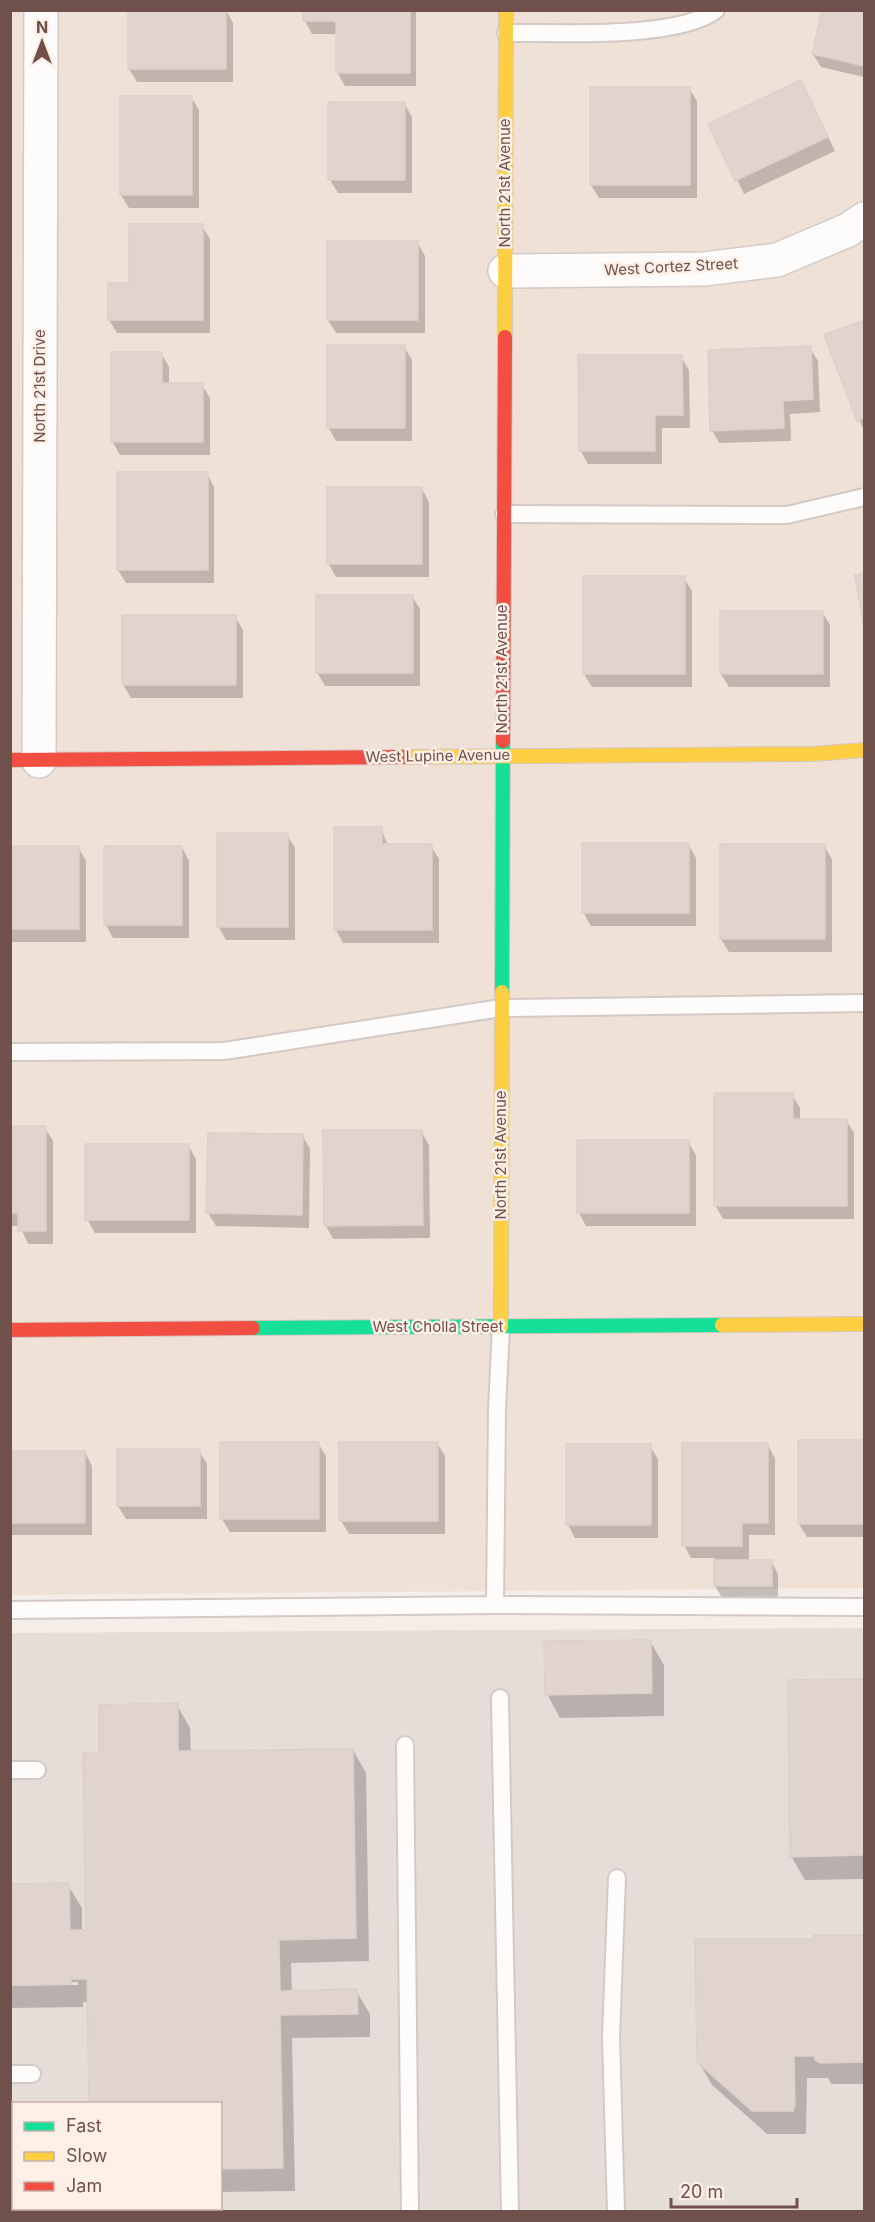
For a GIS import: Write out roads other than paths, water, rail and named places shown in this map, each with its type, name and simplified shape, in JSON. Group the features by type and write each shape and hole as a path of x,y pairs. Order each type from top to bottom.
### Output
{"street":[{"name":"North 21st Drive","path":"25,760 41,10"},
{"name":"North 21st Avenue","path":"501,1327 506,10"},
{"name":"West Cortez Street","path":"505,272 704,269 777,260 848,230 864,219"},
{"name":"West Lupine Avenue","path":"25,760 813,754 864,750"},
{"name":"West Cholla Street","path":"10,1330 864,1324"}],"lane":[{"path":"506,33 672,28 705,19 716,10"},
{"path":"504,514 787,515 864,497"},
{"path":"10,1052 224,1051 501,1008 864,1003"},
{"path":"495,1605 496,1410 501,1327"},
{"path":"10,1610 495,1605 864,1606"},
{"path":"500,1698 510,2211"},
{"path":"405,1745 410,2211"},
{"path":"10,1770 37,1770"},
{"path":"616,2211 611,2037 617,1878"},
{"path":"10,2074 32,2074"}]}
